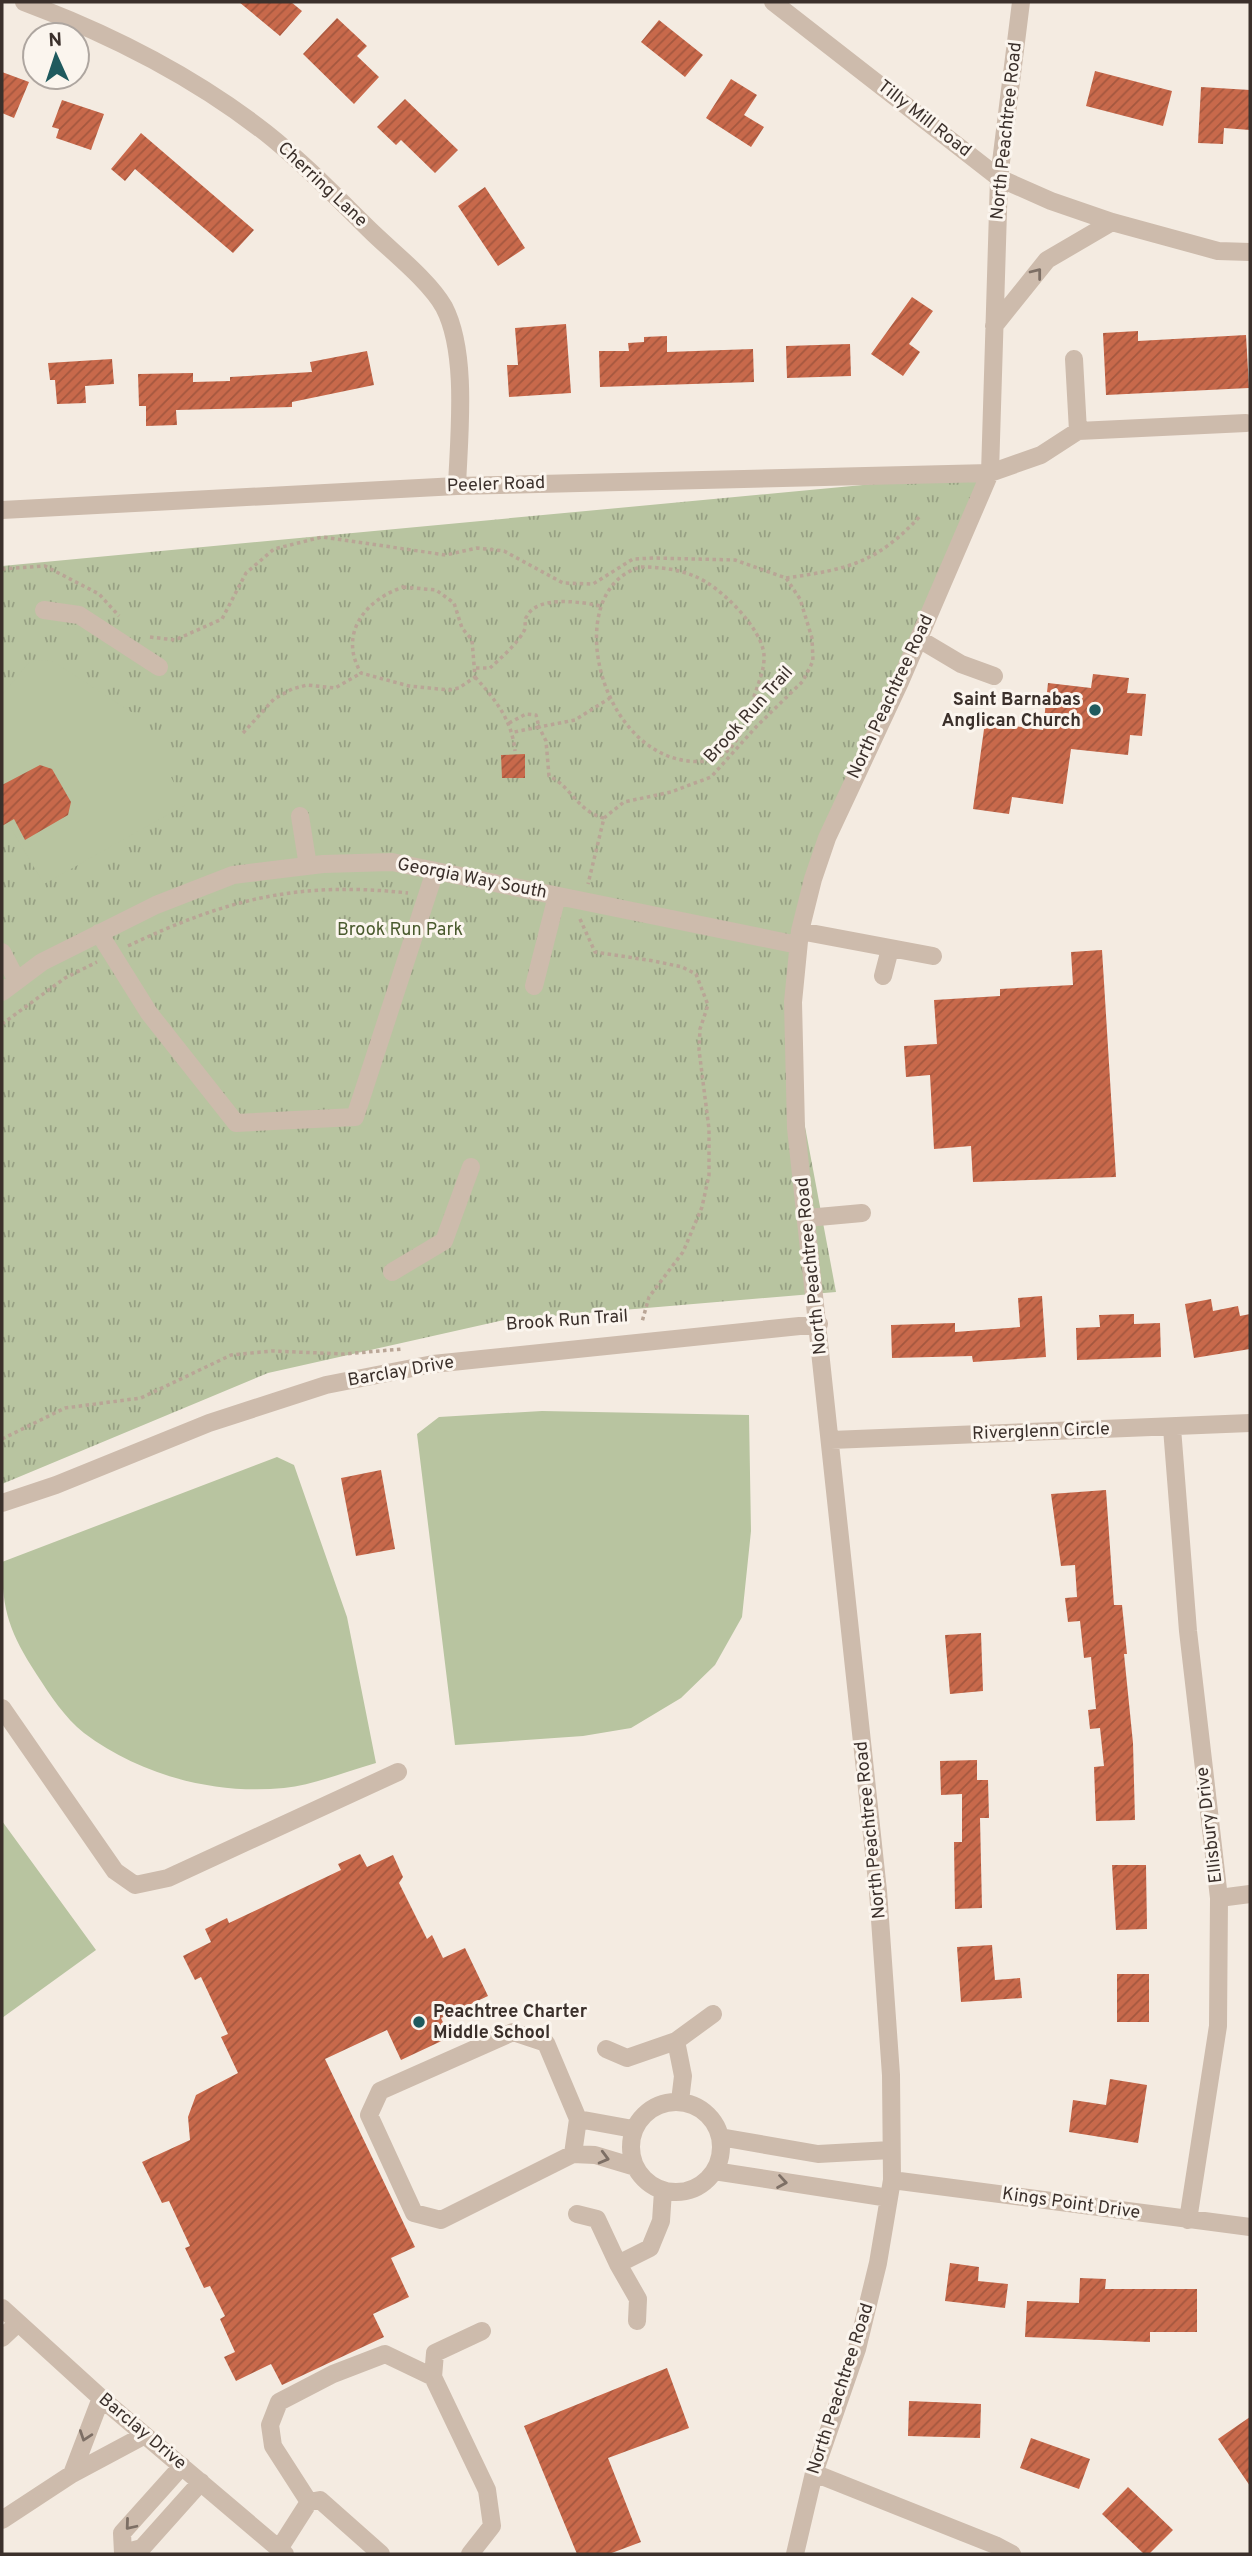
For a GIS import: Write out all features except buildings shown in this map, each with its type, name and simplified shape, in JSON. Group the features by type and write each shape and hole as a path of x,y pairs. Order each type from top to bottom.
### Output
{"street":[{"name":"Cherring Lane","path":"24,2 96,29 188,79 255,125 341,201 416,275 444,307 456,354 461,393 457,486"},
{"name":"Tilly Mill Road","path":"773,2 999,178 1112,222 1218,250 1250,253"},
{"name":"North Peachtree Road","path":"795,2554 814,2473 857,2349 878,2263 890,2189 891,2075 877,1891 819,1324 796,1128 793,1002 799,938 827,838 919,639 990,473 999,178 1021,2"},
{"path":"994,327 1046,260 1112,222"},
{"path":"1074,359 1078,431 1246,423"},
{"name":"Peeler Road","path":"2,510 457,486 990,473 1041,455 1078,431"},
{"path":"44,610 79,615 159,667"},
{"path":"919,639 946,657 994,676"},
{"path":"300,816 308,866"},
{"name":"Georgia Way South","path":"2,992 42,962 99,933 156,905 233,875 308,866 393,862 585,901 799,938 933,956"},
{"path":"99,933 149,1013 236,1123 355,1116 435,871"},
{"path":"534,986 557,896"},
{"path":"883,976 890,949"},
{"path":"2,952 17,981"},
{"path":"392,1272 444,1241 471,1167"},
{"path":"807,1218 862,1213"},
{"name":"Barclay Drive","path":"2,1503 209,1423 326,1385 433,1364 819,1324"},
{"name":"Riverglenn Circle","path":"831,1440 1250,1423"},
{"name":"Ellisbury Drive","path":"1172,1428 1188,1631 1219,1898 1218,2026 1188,2220"},
{"path":"2,1708 115,1871 135,1885 167,1878 398,1772"},
{"path":"1219,1898 1250,1894"},
{"path":"606,2049 627,2058 676,2041 713,2014"},
{"path":"573,2154 578,2119 546,2043 513,2032 380,2091 369,2115 414,2213 441,2220 573,2154 595,2155 635,2167"},
{"path":"676,2041 683,2076 680,2101"},
{"path":"680,2101 698,2107 712,2119 720,2137 721,2155 714,2171 700,2185 682,2192 663,2191 646,2182 635,2167 630,2148 633,2129 644,2113 660,2104 680,2101"},
{"path":"578,2119 633,2129"},
{"path":"720,2137 818,2154 891,2150"},
{"name":"Kings Point Drive","path":"714,2171 1250,2227"},
{"path":"618,2264 650,2248 661,2221 663,2191"},
{"path":"578,2214 597,2219 638,2299 637,2321"},
{"name":"Barclay Drive","path":"2,2308 101,2398 282,2552"},
{"path":"2,2338 18,2323"},
{"path":"470,2554 492,2526 487,2490 433,2378 435,2353 482,2332"},
{"path":"309,2502 273,2446 270,2425 279,2402 333,2374 385,2354 433,2378"},
{"path":"72,2474 101,2398"},
{"path":"2,2520 72,2474 145,2435"},
{"path":"182,2466 122,2533 123,2553 142,2548 201,2482"},
{"path":"814,2473 1012,2554"},
{"path":"309,2502 320,2500 381,2554"},
{"path":"151,2501 153,2520 173,2513"},
{"path":"282,2552 309,2502"}],"path":[{"path":"149,637 175,640 222,620 246,573 274,549 323,537 446,555 477,548 504,551 563,583 593,584 633,559 655,558 735,560 786,578 829,572 869,559 900,538 921,515"},
{"path":"652,567 655,558"},
{"path":"2,569 45,566 99,594 126,625"},
{"path":"652,567 682,572 705,582 740,611 759,638 763,666 745,725 733,750 715,760 705,762 671,757 627,727 610,698 601,675 598,649 601,606 620,576 628,571 652,567"},
{"name":"Brook Run Trail","path":"604,818 624,802 671,792 711,777 733,750 803,681 813,661 812,638 800,598 786,578"},
{"path":"360,673 352,655 354,627 377,598 403,587 436,590 454,603 463,628 472,640 475,677 493,697 509,723 515,751"},
{"path":"476,668 490,668 500,659 523,633 525,617 537,606 559,603 601,606"},
{"path":"243,733 274,699 292,689 307,685 335,688 360,673 409,687 449,690 459,688 475,677"},
{"path":"513,732 575,720 610,698"},
{"path":"509,723 520,715 531,714 538,719 546,741 549,776 557,780 583,809 604,818 580,921"},
{"path":"2,1024 65,978 113,953 176,923 244,900 293,891 365,888 427,895"},
{"path":"551,916 593,924"},
{"name":"Brook Run Trail","path":"580,921 595,952 672,965 696,974 708,1005 700,1029 699,1050 709,1129 709,1175 702,1207 683,1252 649,1297 640,1329"},
{"path":"2,1439 65,1408 141,1398 231,1355 272,1351 344,1354 411,1348"}],"green space":[{"name":"Brook Run Park","path":"990,473 865,749 798,945 788,1036 836,1292 504,1320 268,1373 2,1484 2,566"},
{"path":"51,660 142,719 185,805 44,884 9,825 2,829 2,695 30,661"},
{"path":"542,1411 749,1415 751,1531 742,1617 715,1665 681,1698 631,1728 583,1736 455,1745 417,1434 439,1417"},
{"path":"277,1457 294,1465 347,1617 376,1763 307,1784 258,1789 205,1785 153,1771 106,1748 84,1733 58,1706 20,1647 9,1622 2,1562"},
{"path":"2,1821 96,1950 2,2018"}],"place":[{"name":"Saint Barnabas Anglican Church","path":"1095,710"},
{"name":"Peachtree Charter Middle School","path":"419,2022"}]}
